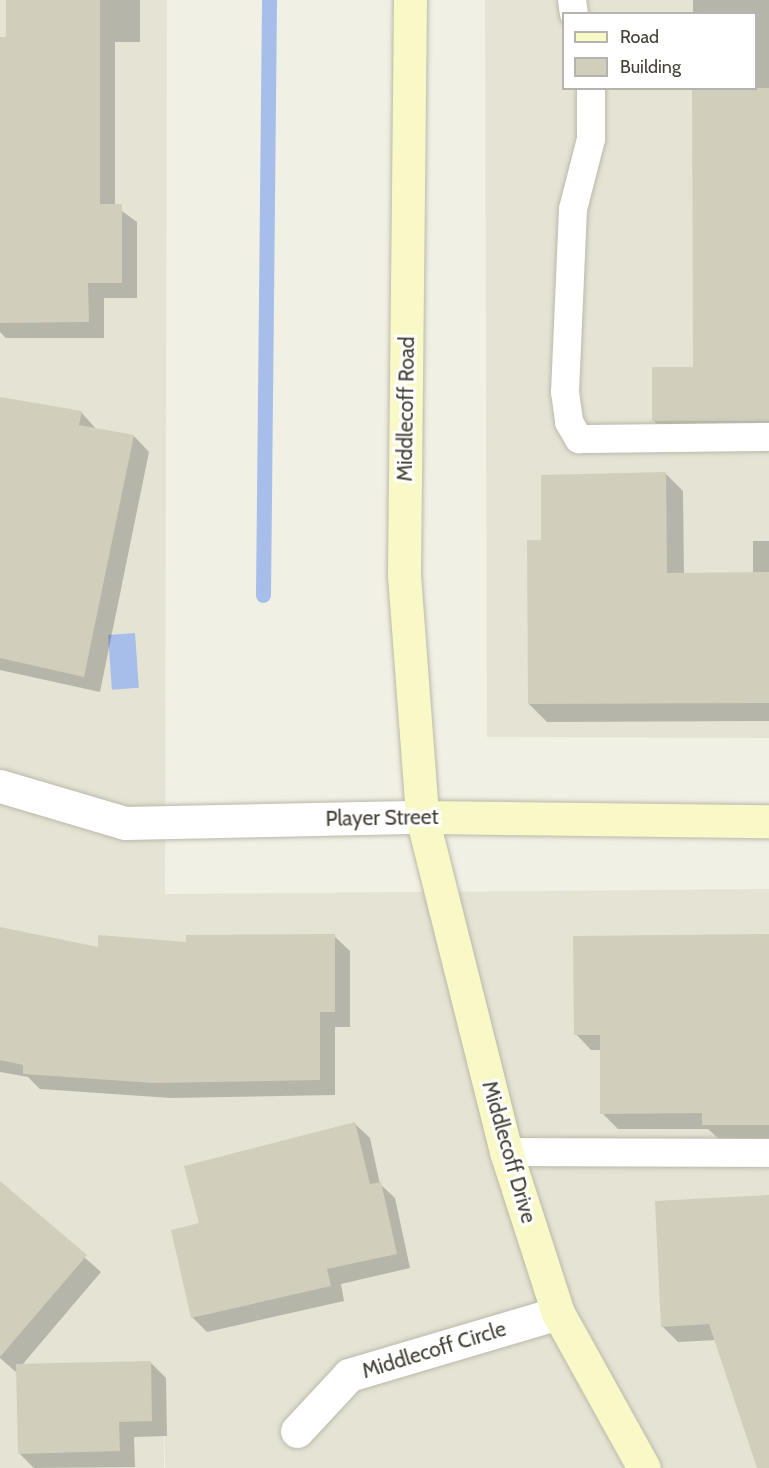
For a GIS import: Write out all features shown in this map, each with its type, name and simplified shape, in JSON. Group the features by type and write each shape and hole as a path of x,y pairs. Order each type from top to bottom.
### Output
{"street":[{"name":"Middlecoff Road","path":"410,0 404,575 422,817"},
{"name":"Player Street","path":"0,786 125,824 422,817 769,821"},
{"name":"Middlecoff Drive","path":"422,817 506,1152 558,1313 644,1468"},
{"name":"Middlecoff Circle","path":"297,1431 349,1375 558,1313"}],"lane":[{"path":"591,90 591,139 573,209 566,392 569,422 579,439 769,437"},
{"path":"506,1152 769,1153"}],"shaded area":[{"path":"0,0 167,0 165,894 769,889 769,1468 165,1468 164,1401 164,1468 0,1468"},
{"path":"485,0 769,0 769,738 487,737"}],"water":[{"path":"135,633 139,688 112,690 108,635"}],"building":[{"path":"6,0 100,0 100,204 122,204 122,283 88,283 89,322 0,323 0,37 6,37"},
{"path":"769,88 769,421 652,421 652,367 693,367 692,90"},
{"path":"0,397 82,411 79,425 134,435 84,677 0,658"},
{"path":"666,472 667,573 769,572 769,703 528,704 527,540 541,540 541,475"},
{"path":"0,927 98,947 98,935 186,942 186,935 335,934 335,1012 320,1012 320,1080 154,1083 23,1074 23,1065 0,1060"},
{"path":"769,934 769,1125 702,1125 702,1113 600,1114 600,1035 574,1035 573,936"},
{"path":"355,1122 370,1184 381,1182 397,1254 327,1269 331,1286 191,1318 171,1230 199,1223 184,1166"},
{"path":"0,1181 87,1255 0,1357"},
{"path":"769,1195 769,1468 757,1468 709,1324 661,1327 655,1201"},
{"path":"151,1361 152,1421 119,1422 120,1451 18,1454 16,1364"}],"waterway":[{"path":"263,595 269,0"}]}
